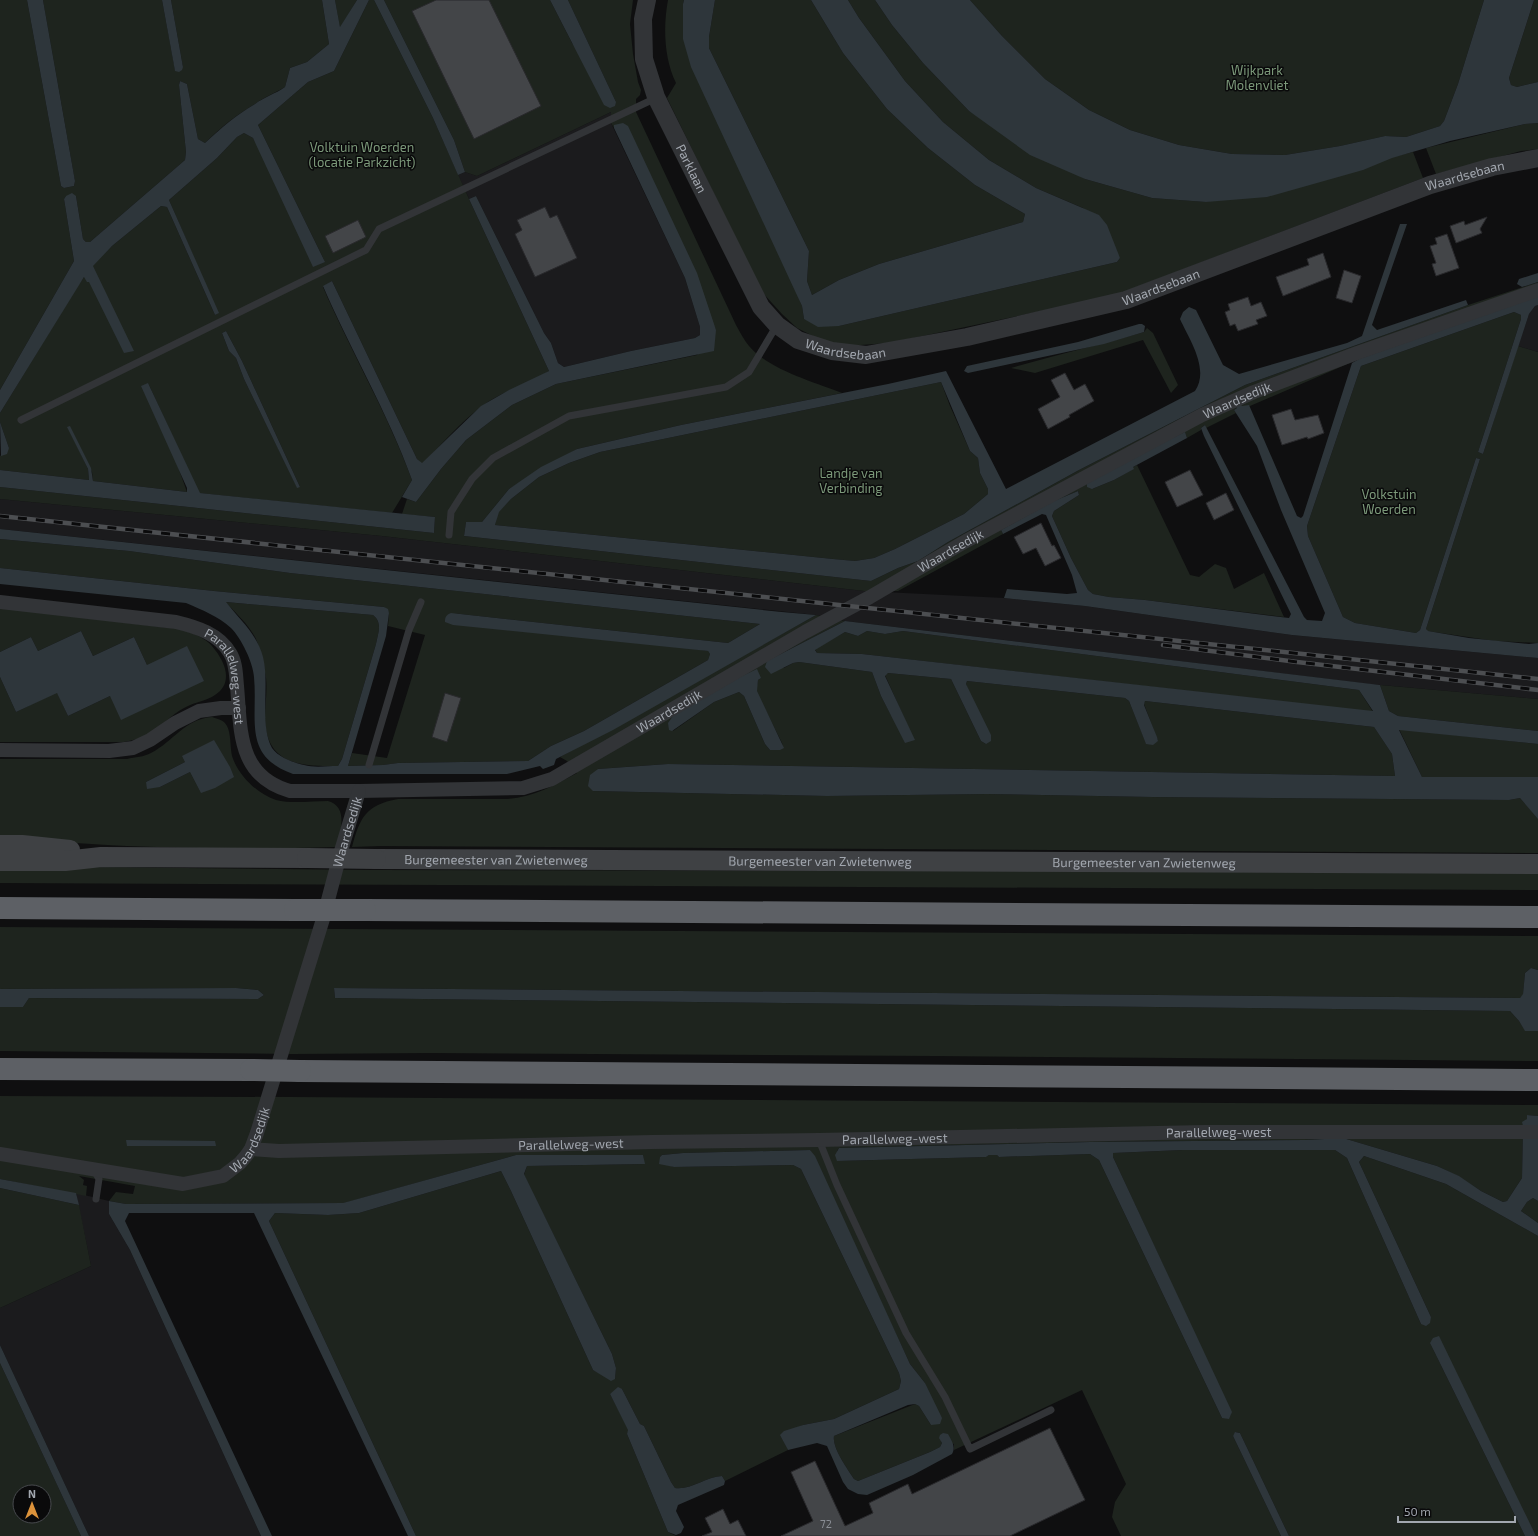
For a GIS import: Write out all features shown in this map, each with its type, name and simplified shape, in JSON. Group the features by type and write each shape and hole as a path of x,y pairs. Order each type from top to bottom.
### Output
{"highway":[{"path":"0,908 1538,917"},
{"path":"0,1069 1538,1080"}],"main road":[{"name":"Burgemeester van Zwietenweg","path":"0,845 64,848 101,857"},
{"name":"Burgemeester van Zwietenweg","path":"0,861 65,861 101,857 1538,864"}],"street":[{"name":"Parklaan","path":"646,0 642,19 644,59 656,97 762,307 777,325"},
{"name":"Waardsebaan","path":"777,325 798,340 832,351 866,355 967,337 1126,300 1430,185 1492,167 1538,158"},
{"name":"Waardsedijk","path":"0,1154 183,1184 223,1176 240,1163 251,1150 273,1083 323,919 341,850 359,791 523,788 552,778 966,541 1202,415 1254,392 1357,353 1538,290"},
{"name":"Parallelweg-west","path":"0,602 176,622 197,627 217,638 230,654 236,671 241,739 253,766 264,778 279,788 290,790 359,791"},
{"path":"0,750 110,751 133,748 150,740 175,723 199,711 221,708 239,708"},
{"name":"Parallelweg-west","path":"251,1150 279,1151 652,1142 1204,1132 1538,1132"}],"lane":[{"path":"21,420 366,250 379,229 656,97"},
{"path":"449,535 451,512 472,478 493,458 569,416 726,387 749,372 777,325"},
{"path":"369,765 409,630 421,602"},
{"path":"819,1140 837,1185 906,1333 945,1396 970,1449 1051,1410"},
{"path":"94,1170 99,1180 96,1198"}],"shaded area":[{"path":"27,0 43,0 75,181 74,186 64,188 61,186"},
{"path":"162,0 171,0 183,67 179,72 175,71"},
{"path":"322,0 335,0 340,27 357,0 369,0 334,71 308,82 258,125 325,262 313,267 253,138 244,133 237,137 217,158 169,200 219,313 215,315 167,207 161,206 112,246 93,266 134,351 124,353 89,282 87,282 84,277 0,413 0,390 74,261 64,199 66,196 72,193 76,196 83,239 86,242 90,242 185,160 186,152 179,85 180,81 187,84 198,139 205,143 241,113 262,99 285,87 290,68 307,62 329,44"},
{"path":"374,0 384,0 454,140 465,172 458,175 433,118"},
{"path":"550,0 568,0 616,102 615,106 610,108 604,105"},
{"path":"684,0 715,0 709,37 709,48 809,251 807,281 812,295 839,280 879,264 1023,222 1025,214 975,185 928,148 887,109 843,53 811,0 848,0 859,18 905,81 943,122 989,160 1036,188 1099,215 1107,225 1120,258 1117,262 839,326 818,327 804,319 802,306 691,67 683,39"},
{"path":"875,0 970,0 1002,36 1045,79 1089,110 1130,130 1179,145 1232,154 1285,155 1340,146 1385,136 1406,137 1440,126 1444,121 1458,84 1484,0 1534,0 1509,78 1511,85 1517,87 1538,82 1538,123 1525,124 1450,141 1392,158 1363,170 1267,197 1206,202 1152,198 1085,179 1030,155 969,111 923,63 892,25"},
{"path":"611,112 611,123 685,278 700,327 700,335 695,338 564,367 558,363 551,343 544,333 476,196 469,199 458,175 465,172 477,176"},
{"path":"623,123 628,126 697,273 716,330 714,351 556,384 512,405 466,440 441,469 416,502 402,497 412,480 381,406 323,286 332,281 417,459 422,463 481,406 509,390 549,371 469,199 476,196 544,333 551,343 558,363 564,367 695,338 700,335 700,327 685,278 614,128 614,125"},
{"path":"1400,224 1407,224 1372,325 1377,330 1466,300 1468,305 1245,385 1079,470 948,542 918,561 898,568 871,581 464,536 466,522 482,522 509,489 541,467 577,449 681,425 946,371 1006,489 1195,391 1199,382 1199,364 1193,345 1180,319 1183,312 1189,307 1196,310 1223,365 1239,374 1347,343 1362,336","holes":["941,382 970,451 978,458 980,473 988,489 988,494 964,514 895,549 874,558 855,561 495,525 499,512 511,499 539,477 569,463 600,452"]},
{"path":"1538,273 1538,282 1522,287 1517,284 1519,279"},
{"path":"1538,296 1538,305 1535,306 1529,314 1483,454 1478,452 1521,315 1514,312 1361,366 1307,526 1308,536 1343,617 1355,623 1416,633 1420,630 1476,458 1480,459 1426,629 1428,631 1469,638 1529,644 1538,643 1538,658 1292,635 1085,606 1004,598 1007,589 1067,594 1077,593 1072,575 1046,515 1042,514 1003,534 1001,530 1054,501 1078,491 1079,495 1054,511 1052,516 1071,558 1088,590 1093,594 1289,618 1291,614 1204,436 1201,428 1205,425 1304,617 1307,620 1322,621 1325,613 1281,510 1257,446 1234,410 1237,408 1236,406 1240,404 1242,406 1249,405 1297,516 1301,518 1303,516 1352,363 1359,359"},
{"path":"1538,305 1538,352 1518,346 1529,314 1535,306"},
{"path":"1139,324 1145,326 1144,332 1104,344 968,373 964,371 967,366 1078,342"},
{"path":"226,331 242,361 300,487 297,488 244,379 236,358 229,351 222,333"},
{"path":"148,383 200,493 435,517 434,533 0,487 0,470 89,480 88,469 67,427 70,426 91,468 93,481 187,492 187,488 141,386"},
{"path":"0,422 9,448 7,454 1,456"},
{"path":"1185,432 1187,438 1133,467 1134,469 1114,480 1092,489 1087,487 1087,484 1122,462"},
{"path":"0,499 382,536 864,591 1004,598 1085,606 1292,635 1538,658 1538,699 1369,684 845,621 816,615 0,529"},
{"path":"0,529 816,615 613,730 556,759 554,765 543,769 540,766 507,774 293,774 277,766 266,757 259,746 256,734 254,677 251,664 246,651 235,632 221,620 186,603 0,584 0,568 214,591 384,607 388,609 389,613 386,636 348,766 398,763 528,761 551,746 584,731 708,660 710,654 708,651 453,625 445,622 446,616 451,613 728,643 760,624 290,573 129,551 0,539","holes":["226,602 373,615 378,621 379,632 342,759 338,766 308,766 282,757 272,748 266,728 266,680 263,657 257,641"]},
{"path":"845,621 1380,685 1389,711 1398,716 1538,731 1538,744 1399,730 1422,777 1538,777 1538,819 1520,798 1509,800 987,794 827,796 593,791 588,786 590,775 598,769 668,764 1395,776 1392,754 1374,727 1145,701 1144,705 1158,741 1153,745 1146,744 1129,701 1125,698 967,681 966,684 991,735 991,741 986,744 981,741 951,679 888,673 885,676 915,740 905,743 881,696 872,672 799,662 793,663 771,674 765,667 767,661","holes":["867,631 885,634 903,631 1359,690 1373,711 862,654 817,653 815,650 845,632 858,636"]},
{"path":"81,631 93,656 134,637 147,665 187,646 204,681 121,720 110,696 68,716 57,693 16,712 0,677 0,652 31,637 38,651"},
{"path":"757,669 761,678 758,680 757,691 784,748 780,750 770,750 765,744 744,696 739,692 714,702 672,731 669,730 668,723 673,716 740,677"},
{"path":"214,740 230,767 234,777 215,788 201,793 190,772 160,787 147,789 146,782 185,762 182,756"},
{"path":"1531,968 1538,970 1538,1031 1525,1031 1510,1011 335,998 334,988 1520,998 1523,994 1525,973"},
{"path":"236,988 258,990 264,995 258,999 29,998 23,1007 0,1007 0,989"},
{"path":"1527,1115 1538,1116 1538,1201 1533,1198 1527,1202 1521,1211 1538,1223 1538,1236 1446,1184 1364,1156 1359,1162 1431,1317 1430,1323 1426,1326 1421,1324 1347,1158 1335,1150 1182,1150 1113,1153 1113,1157 1232,1412 1229,1419 1222,1418 1099,1160 1090,1154 999,1157 997,1155 989,1155 986,1157 837,1161 835,1155 839,1148 1090,1142 1305,1140 1343,1138 1437,1166 1459,1176 1481,1191 1503,1202 1507,1201 1522,1178 1522,1122 1527,1119"},
{"path":"126,1140 215,1141 216,1146 127,1146"},
{"path":"810,1150 815,1156 910,1364 925,1383 942,1418 940,1424 931,1425 919,1406 915,1404 908,1405 834,1436 835,1446 844,1464 854,1479 858,1481 940,1447 942,1443 939,1438 943,1433 948,1434 954,1446 952,1454 913,1475 867,1495 858,1494 848,1489 843,1482 827,1446 817,1443 788,1450 780,1435 784,1431 803,1425 834,1419 899,1389 901,1381 899,1373 801,1169 793,1165 674,1167 659,1164 660,1157 662,1155 683,1153"},
{"path":"516,1155 643,1155 645,1164 527,1166 524,1174 612,1354 616,1368 615,1379 611,1381 593,1370 501,1171 359,1213 328,1215 275,1213 269,1221 416,1536 408,1536 254,1213 129,1213 125,1221 272,1536 261,1536 130,1250 109,1214 109,1201 126,1204 343,1203"},
{"path":"0,1179 76,1193 79,1205 0,1188"},
{"path":"76,1193 109,1201 109,1214 130,1250 261,1536 89,1536 0,1345 0,1308 91,1266"},
{"path":"1439,1336 1536,1536 1525,1536 1430,1343 1433,1338"},
{"path":"0,1345 89,1536 81,1536 0,1363"},
{"path":"618,1387 622,1389 640,1424 644,1426 675,1488 687,1487 722,1476 725,1481 724,1485 678,1505 676,1511 684,1527 681,1533 676,1535 668,1532 627,1434 628,1430 610,1394"},
{"path":"1235,1432 1240,1433 1289,1536 1281,1536 1233,1436"}],"green space":[{"path":"0,0 27,0 61,186 64,188 74,186 75,181 43,0 162,0 175,70 183,67 171,0 322,0 329,44 307,62 290,68 285,87 262,99 241,113 222,127 205,143 198,139 187,84 180,81 179,85 186,152 185,160 90,242 86,242 83,239 76,196 66,196 64,199 74,261 0,390"},
{"path":"335,0 357,0 340,28"},
{"name":"Volktuin Woerden (locatie Parkzicht)","path":"369,0 374,0 433,118 549,371 489,401 458,427 424,463 421,463 417,459 332,281 323,287 381,407 412,480 392,513 199,493 148,383 187,492 93,481 92,472 68,427 88,469 89,480 0,470 0,456 9,448 0,422 0,413 79,284 96,261 161,206 167,207 215,315 218,313 169,200 217,158 237,137 244,133 253,138 325,262 258,125 308,82 334,71","holes":["226,331 242,361 300,487 297,487 244,379 236,358 229,351 222,333"]},
{"path":"384,0 550,0 572,43 616,102 568,0 633,0 630,24 633,54 641,90 640,95 636,99 636,112 736,325 749,346 768,362 806,380 842,393 681,425 577,449 509,489 482,522 466,522 464,536 871,581 898,568 918,561 948,542 1079,470 1245,385 1468,305 1538,282 1538,296 1359,359 1250,406 1236,406 1237,408 1234,410 1236,413 1206,428 1205,425 1201,428 1201,430 1187,438 1185,433 1122,462 1092,489 1114,480 1137,465 1190,575 1199,577 1215,564 1226,568 1234,589 1264,573 1284,617 1093,594 1088,590 1071,558 1052,516 1054,511 1079,495 1078,491 1054,501 1001,530 1003,534 898,591 864,591 382,536 0,499 0,487 434,533 435,517 402,514 407,499 416,502 441,469 466,440 512,405 556,384 697,355 716,330 614,125 614,128 611,123 611,112 477,176 465,172 454,140"},
{"path":"668,0 684,0 683,4 802,306 804,319 839,326 1117,262 1120,258 1083,208 1036,188 989,160 943,122 905,81 859,18 848,0 875,0 892,25 923,63 969,111 1085,179 1152,198 1206,202 1413,152 1423,178 1113,296 889,343 847,346 825,342 797,328 762,292 667,98 676,83 667,53 665,21"},
{"path":"715,0 811,0 843,53 887,109 928,148 975,185 1025,214 1023,222 879,264 839,280 812,295 807,281 809,251 709,48 709,37"},
{"name":"Wijkpark Molenvliet","path":"970,0 1484,0 1458,84 1444,121 1440,126 1406,137 1385,136 1340,146 1285,155 1232,154 1179,145 1130,130 1089,110 1045,79 1002,36"},
{"path":"1534,0 1538,0 1538,82 1517,87 1511,85 1509,78"},
{"path":"1538,123 1538,149 1521,151 1436,174 1426,148 1525,124"},
{"name":"Volkstuin Woerden","path":"1514,312 1521,315 1521,319 1478,452 1483,454 1518,346 1538,352 1538,643 1495,641 1427,631 1426,629 1480,459 1476,458 1420,630 1416,633 1355,623 1343,617 1308,536 1307,526 1361,366"},
{"path":"1147,328 1153,333 1178,385 1171,393 1143,340 1035,373 1011,368 1144,332"},
{"name":"Landje van Verbinding","path":"941,382 970,451 978,458 980,473 988,489 988,494 964,514 874,558 855,561 495,525 498,512 511,499 539,477 569,463 600,452"},
{"path":"0,539 129,551 290,573 760,624 728,643 451,613 708,651 710,654 708,660 584,731 551,746 528,761 398,763 348,766 352,753 387,758 425,635 388,626 389,613 384,607 214,591 0,568"},
{"path":"225,602 373,615 376,618 379,628 376,644 342,759 338,766 315,766 293,762 284,758 276,751 270,742 266,730 266,678 258,645 249,627"},
{"path":"0,608 187,631 199,636 209,643 218,654 224,666 226,679 220,691 216,694 184,708 152,732 136,739 124,742 0,742 0,677 16,712 57,692 68,716 110,696 147,665 134,637 93,656 81,631 38,651 31,637 0,652"},
{"path":"816,615 845,621 767,661 784,668 793,663 799,662 872,672 881,696 891,715 914,740 885,675 888,673 951,679 981,741 986,744 966,684 967,681 1125,698 1129,701 1146,743 1158,741 1144,704 1145,701 1374,727 1392,754 1395,776 668,764 598,769 593,791 827,796 987,794 1509,800 1520,798 1538,818 1538,853 352,847 361,821 371,809 378,805 398,799 508,799 527,796 552,786 577,773 567,761 560,757","holes":["761,678 758,680 756,691 782,743 783,748 770,750 765,744 744,696 739,692 714,702 673,731 682,711"]},
{"path":"867,631 885,634 903,631 1359,690 1373,712 862,654 817,653 815,649 845,632 858,636"},
{"path":"1380,685 1538,699 1538,731 1398,716 1389,711"},
{"path":"212,717 221,720 226,724 229,732 232,756 235,763 249,783 262,793 276,800 282,801 328,801 335,804 339,809 342,821 337,847 180,848 0,839 0,759 127,759 139,757 151,753 187,726","holes":["182,756 201,793 190,772 160,787 146,782 185,762"]},
{"path":"1399,729 1538,744 1538,777 1422,777"},
{"path":"0,866 372,870 1538,872 1538,890 0,883"},
{"path":"0,927 1538,936 1538,970 1531,968 1525,973 1523,995 1520,998 334,988 335,998 1510,1011 1525,1030 1538,1031 1538,1061 0,1051 0,1007 23,1007 29,998 258,999 264,995 258,990 236,988 0,989"},
{"path":"0,1096 1538,1105 1538,1116 1527,1115 1527,1119 1523,1126 1522,1178 1507,1201 1503,1202 1481,1191 1458,1176 1437,1166 1343,1138 1305,1140 1090,1142 839,1148 837,1151 837,1161 985,1157 989,1155 997,1155 999,1157 1090,1154 1099,1160 1222,1418 1231,1415 1231,1412 1113,1157 1113,1153 1182,1150 1335,1150 1347,1158 1421,1324 1431,1317 1359,1162 1364,1156 1446,1184 1538,1236 1538,1536 1536,1536 1430,1343 1525,1536 1289,1536 1240,1433 1236,1432 1233,1436 1281,1536 1121,1536 1112,1517 1115,1502 1126,1484 1082,1390 954,1450 954,1444 941,1441 942,1443 940,1447 930,1452 858,1481 854,1479 835,1446 834,1436 915,1404 919,1406 931,1425 925,1383 910,1364 810,1150 683,1153 662,1155 660,1157 660,1162 674,1167 793,1165 801,1169 899,1373 901,1381 899,1389 834,1419 803,1425 781,1435 788,1450 725,1481 722,1476 687,1487 675,1488 644,1426 640,1424 622,1389 610,1394 629,1430 627,1434 668,1532 676,1536 416,1536 269,1221 275,1213 328,1215 359,1213 501,1171 593,1370 615,1379 616,1368 612,1354 524,1175 527,1166 644,1164 643,1155 516,1155 344,1203 126,1204 109,1201 116,1192 133,1194 135,1186 79,1176 84,1180 83,1185 87,1186 86,1196 0,1179"},
{"path":"0,1188 79,1205 91,1266 0,1308"},
{"path":"1533,1198 1538,1201 1538,1223 1521,1211 1527,1202"},
{"path":"0,1363 81,1536 0,1536"}],"building":[{"path":"436,0 489,0 541,106 474,139 412,11"},
{"path":"545,207 550,218 557,215 577,258 535,277 515,234 522,230 517,220"},
{"path":"1487,217 1480,229 1482,233 1456,243 1450,226 1464,221 1465,225"},
{"path":"358,220 366,237 333,253 325,236"},
{"path":"1447,234 1459,268 1436,276 1432,264 1436,263 1430,246 1437,244 1435,238"},
{"path":"1323,253 1331,277 1283,296 1276,277 1309,265 1307,259"},
{"path":"1344,270 1361,276 1352,303 1336,298"},
{"path":"1248,297 1251,306 1261,302 1267,316 1256,320 1258,324 1238,331 1235,324 1230,326 1225,312 1230,310 1228,304"},
{"path":"1065,373 1074,390 1085,384 1094,401 1048,429 1038,409 1060,397 1051,380"},
{"path":"1291,409 1295,420 1318,415 1324,433 1308,439 1307,437 1282,445 1272,415"},
{"path":"1190,470 1203,495 1177,507 1165,482"},
{"path":"1226,493 1234,510 1214,520 1206,503"},
{"path":"1041,523 1052,546 1054,545 1061,558 1045,566 1036,548 1023,554 1014,537"},
{"path":"445,693 461,698 447,742 432,737"},
{"path":"1050,1428 1085,1500 1010,1536 781,1536 813,1521 791,1472 815,1461 845,1526 873,1513 869,1503 908,1484 912,1494"},
{"path":"723,1509 730,1524 738,1520 746,1536 702,1536 712,1532 705,1518"}],"railway":[{"path":"0,516 1538,679"},
{"path":"1163,645 1538,690"}]}
